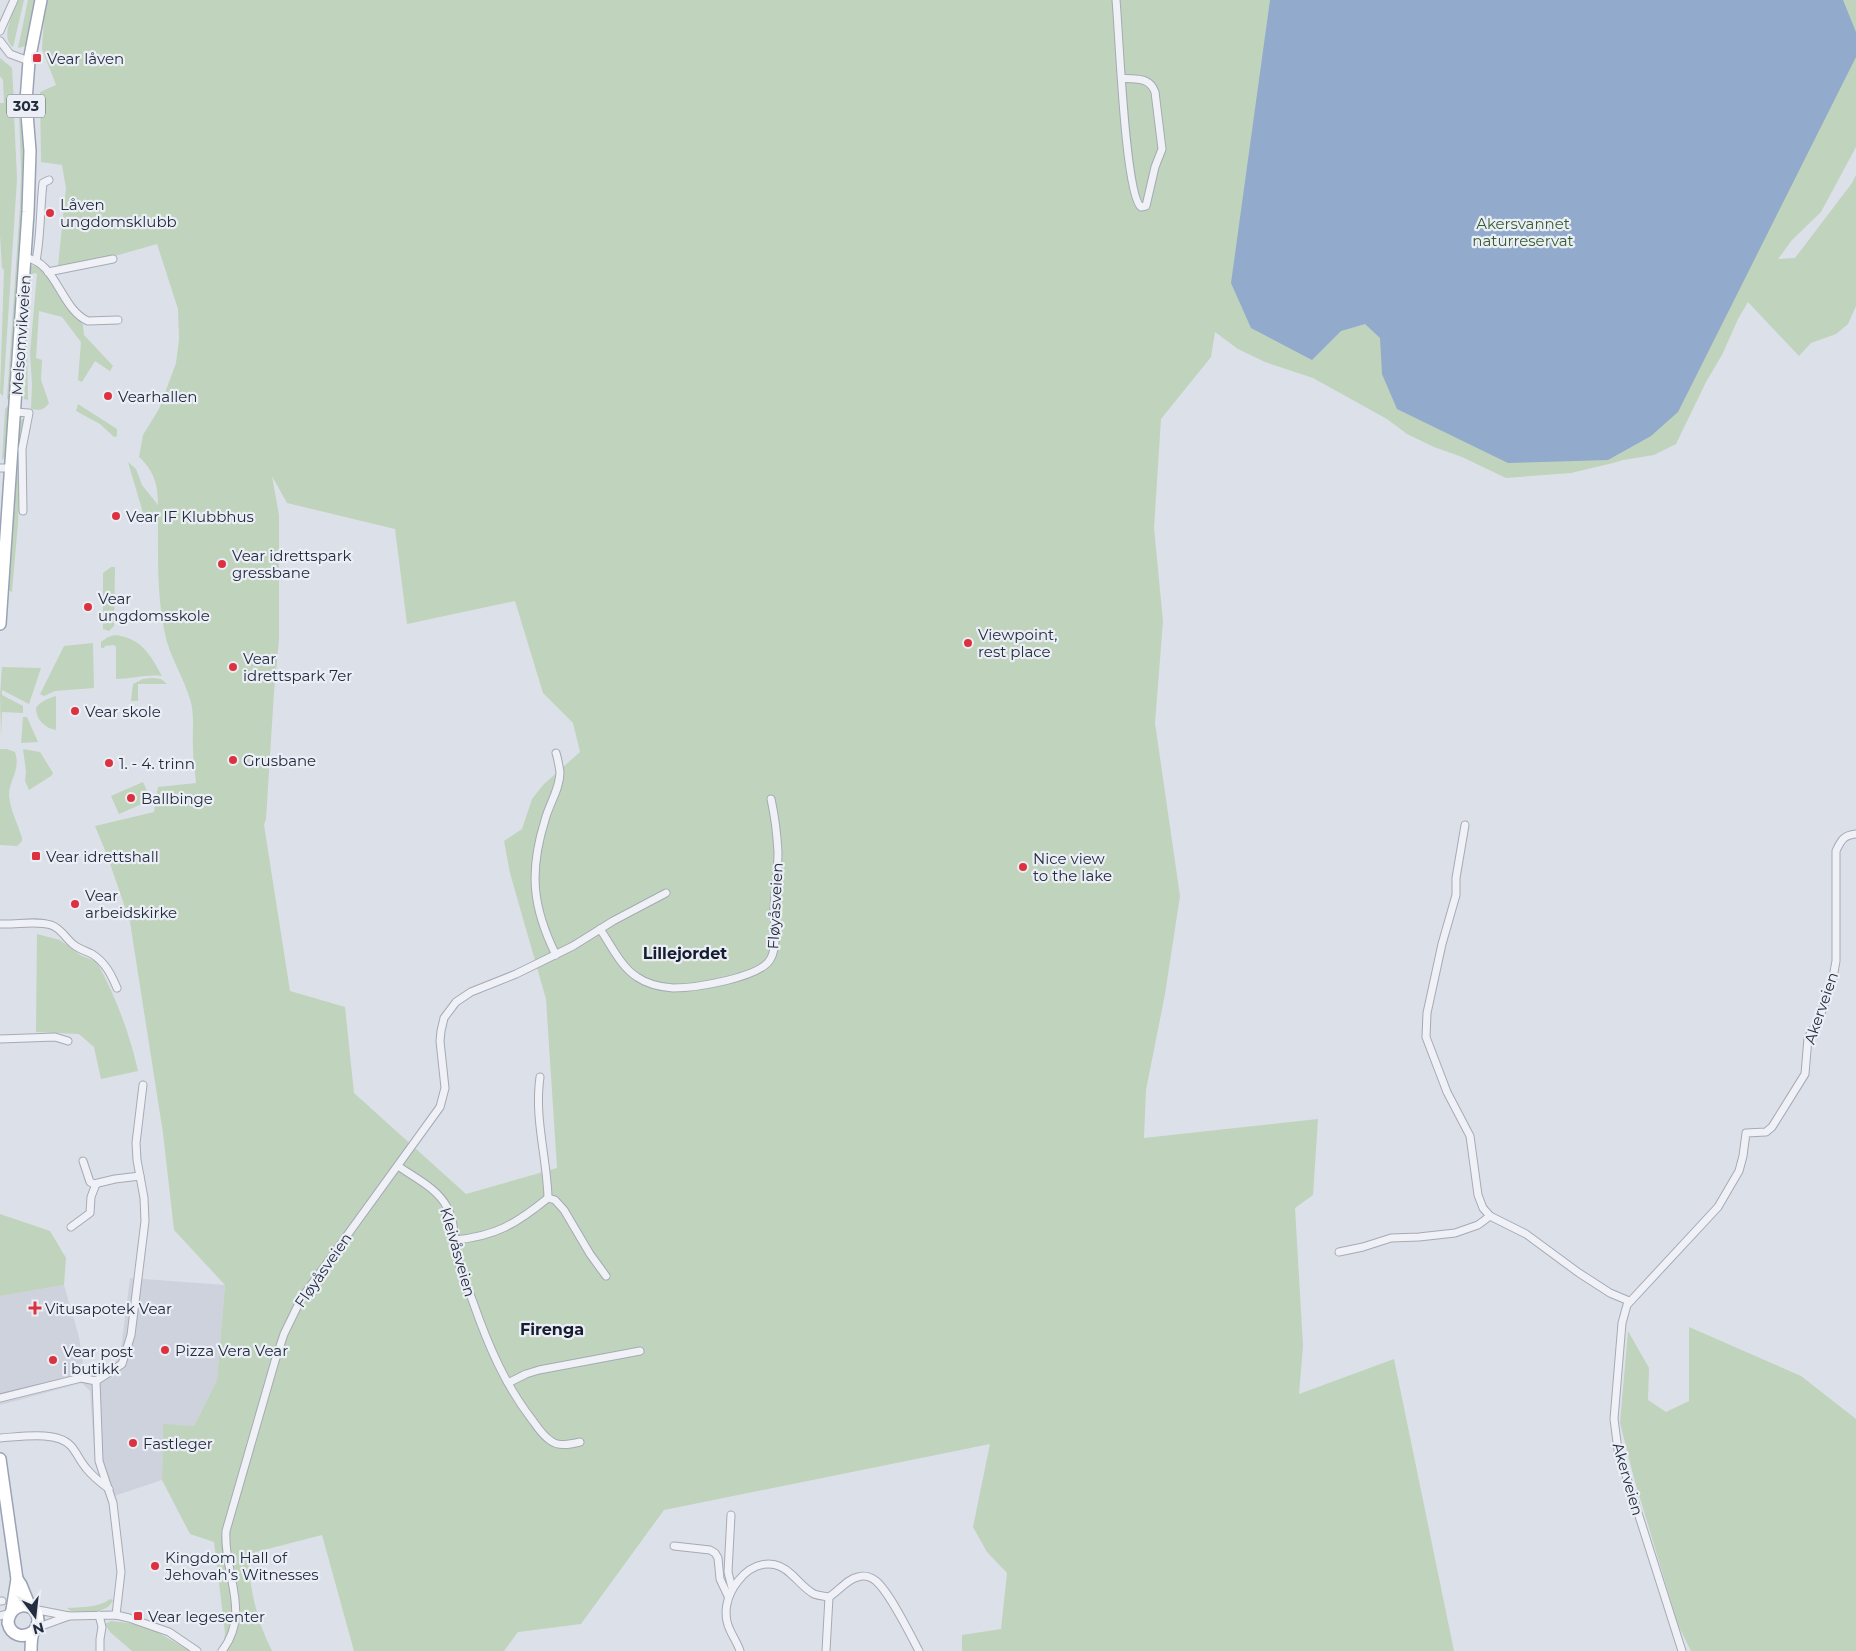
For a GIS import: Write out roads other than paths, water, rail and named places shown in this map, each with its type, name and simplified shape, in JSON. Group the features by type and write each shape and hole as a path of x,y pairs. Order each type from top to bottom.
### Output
{"main road":[{"name":"Melsomvikveien","path":"0,624 5,468 15,412 31,260 30,176 26,101 29,61 41,0"},
{"path":"0,1459 17,1579 7,1613 8,1623 24,1651"},
{"path":"17,1579 38,1618 31,1651"},
{"path":"7,1613 20,1606 31,1608"},
{"path":"15,1633 24,1636 35,1630"}],"street":[{"path":"0,31 14,0"},
{"path":"1116,0 1127,147 1136,200 1141,207 1146,206 1155,167 1162,149 1155,92 1152,85 1146,81 1122,78"},
{"path":"0,41 10,54 29,61"},
{"name":"Melsomvikveien","path":"50,180 43,183 40,202 40,241 31,260 48,272 71,306 84,319 88,321 118,320"},
{"name":"Melsomvikveien","path":"48,272 113,259"},
{"name":"Melsomvikveien","path":"15,412 29,412 22,449 23,510"},
{"path":"556,753 560,772 558,786 540,836 535,869 540,918 556,955 666,893"},
{"name":"Fløyåsveien","path":"600,929 627,970 653,985 673,988 688,986 730,979 761,969 771,958 774,941 778,854 777,834 771,799"},
{"path":"1464,825 1456,878 1456,895 1442,944 1427,1013 1426,1037 1447,1092 1470,1136 1478,1195 1483,1208 1490,1216 1526,1234 1579,1273 1610,1293 1629,1301"},
{"name":"Akerveien","path":"1682,1651 1621,1459 1615,1432 1622,1323 1629,1301 1718,1208 1739,1171 1746,1134 1766,1132 1772,1128 1805,1074 1808,1038 1819,1019 1832,983 1836,961 1836,851 1842,838 1856,834"},
{"path":"0,924 18,925 28,922 45,924 56,928 74,945 100,959 106,965 117,988"},
{"name":"Fløyåsveien","path":"222,1651 234,1632 237,1612 227,1550 226,1530 284,1334 301,1299 433,1119 443,1098 445,1088 440,1041 443,1023 448,1013 462,998 484,986 516,974 556,955"},
{"path":"0,1039 55,1036 68,1041"},
{"path":"540,1077 537,1098 548,1198"},
{"path":"0,1398 81,1378 96,1381 122,1364 131,1335 144,1220 144,1198 136,1143 142,1085"},
{"path":"83,1161 90,1182 96,1184 115,1179 140,1176"},
{"name":"Kleivåsveien","path":"398,1166 442,1198 450,1214 459,1265 489,1347 508,1383 528,1414 551,1441 562,1444 580,1442"},
{"path":"71,1227 90,1213 91,1197 96,1184"},
{"path":"455,1240 474,1239 496,1233 511,1225 548,1198"},
{"path":"548,1198 555,1200 564,1210 590,1254 606,1276"},
{"path":"1339,1252 1391,1238 1419,1237 1455,1232 1478,1225 1490,1216"},
{"path":"508,1383 539,1370 640,1351"},
{"path":"96,1381 98,1460 110,1490 113,1504 121,1572 116,1615"},
{"path":"0,1438 41,1436 62,1439 70,1445 85,1468 96,1480 110,1490"},
{"path":"731,1515 728,1572 732,1588"},
{"path":"674,1546 710,1550 716,1553 720,1579 728,1596"},
{"path":"740,1651 728,1624 725,1610 728,1596 741,1577 754,1567 768,1564 783,1568 814,1594 829,1597 855,1578 860,1576 872,1578 877,1581 888,1596 919,1651"},
{"path":"826,1651 829,1597"},
{"path":"31,1608 68,1616 116,1615 129,1618 162,1629 181,1639 197,1651"},
{"path":"99,1615 102,1627 100,1651"},
{"path":"35,1630 68,1616"},
{"path":"0,1628 15,1633"}],"water":[{"name":"Akersvannet naturreservat","path":"1270,0 1843,0 1856,32 1856,57 1678,412 1651,436 1608,460 1508,463 1397,409 1382,374 1380,338 1365,324 1341,331 1312,360 1251,328 1231,283"}],"place":[{"name":"Vear låven","path":"37,58"},
{"name":"Låven ungdomsklubb","path":"50,213"},
{"name":"Vearhallen","path":"108,396"},
{"name":"Vear IF Klubbhus","path":"116,516"},
{"name":"Vear idrettspark gressbane","path":"222,564"},
{"name":"Vear ungdomsskole","path":"88,607"},
{"name":"Viewpoint, rest place","path":"968,643"},
{"name":"Vear idrettspark 7er","path":"233,667"},
{"name":"Vear skole","path":"75,711"},
{"name":"Grusbane","path":"233,760"},
{"name":"1. - 4. trinn","path":"109,763"},
{"name":"Ballbinge","path":"131,798"},
{"name":"Vear idrettshall","path":"36,856"},
{"name":"Nice view to the lake","path":"1023,867"},
{"name":"Vear arbeidskirke","path":"75,904"},
{"name":"Vitusapotek Vear","path":"35,1308"},
{"name":"Pizza Vera Vear","path":"165,1350"},
{"name":"Vear post i butikk","path":"53,1360"},
{"name":"Fastleger","path":"133,1443"},
{"name":"Kingdom Hall of Jehovah's Witnesses","path":"155,1566"},
{"name":"Vear legesenter","path":"138,1616"}],"district":[{"name":"Lillejordet","path":"685,953"},
{"name":"Firenga","path":"552,1329"}]}
